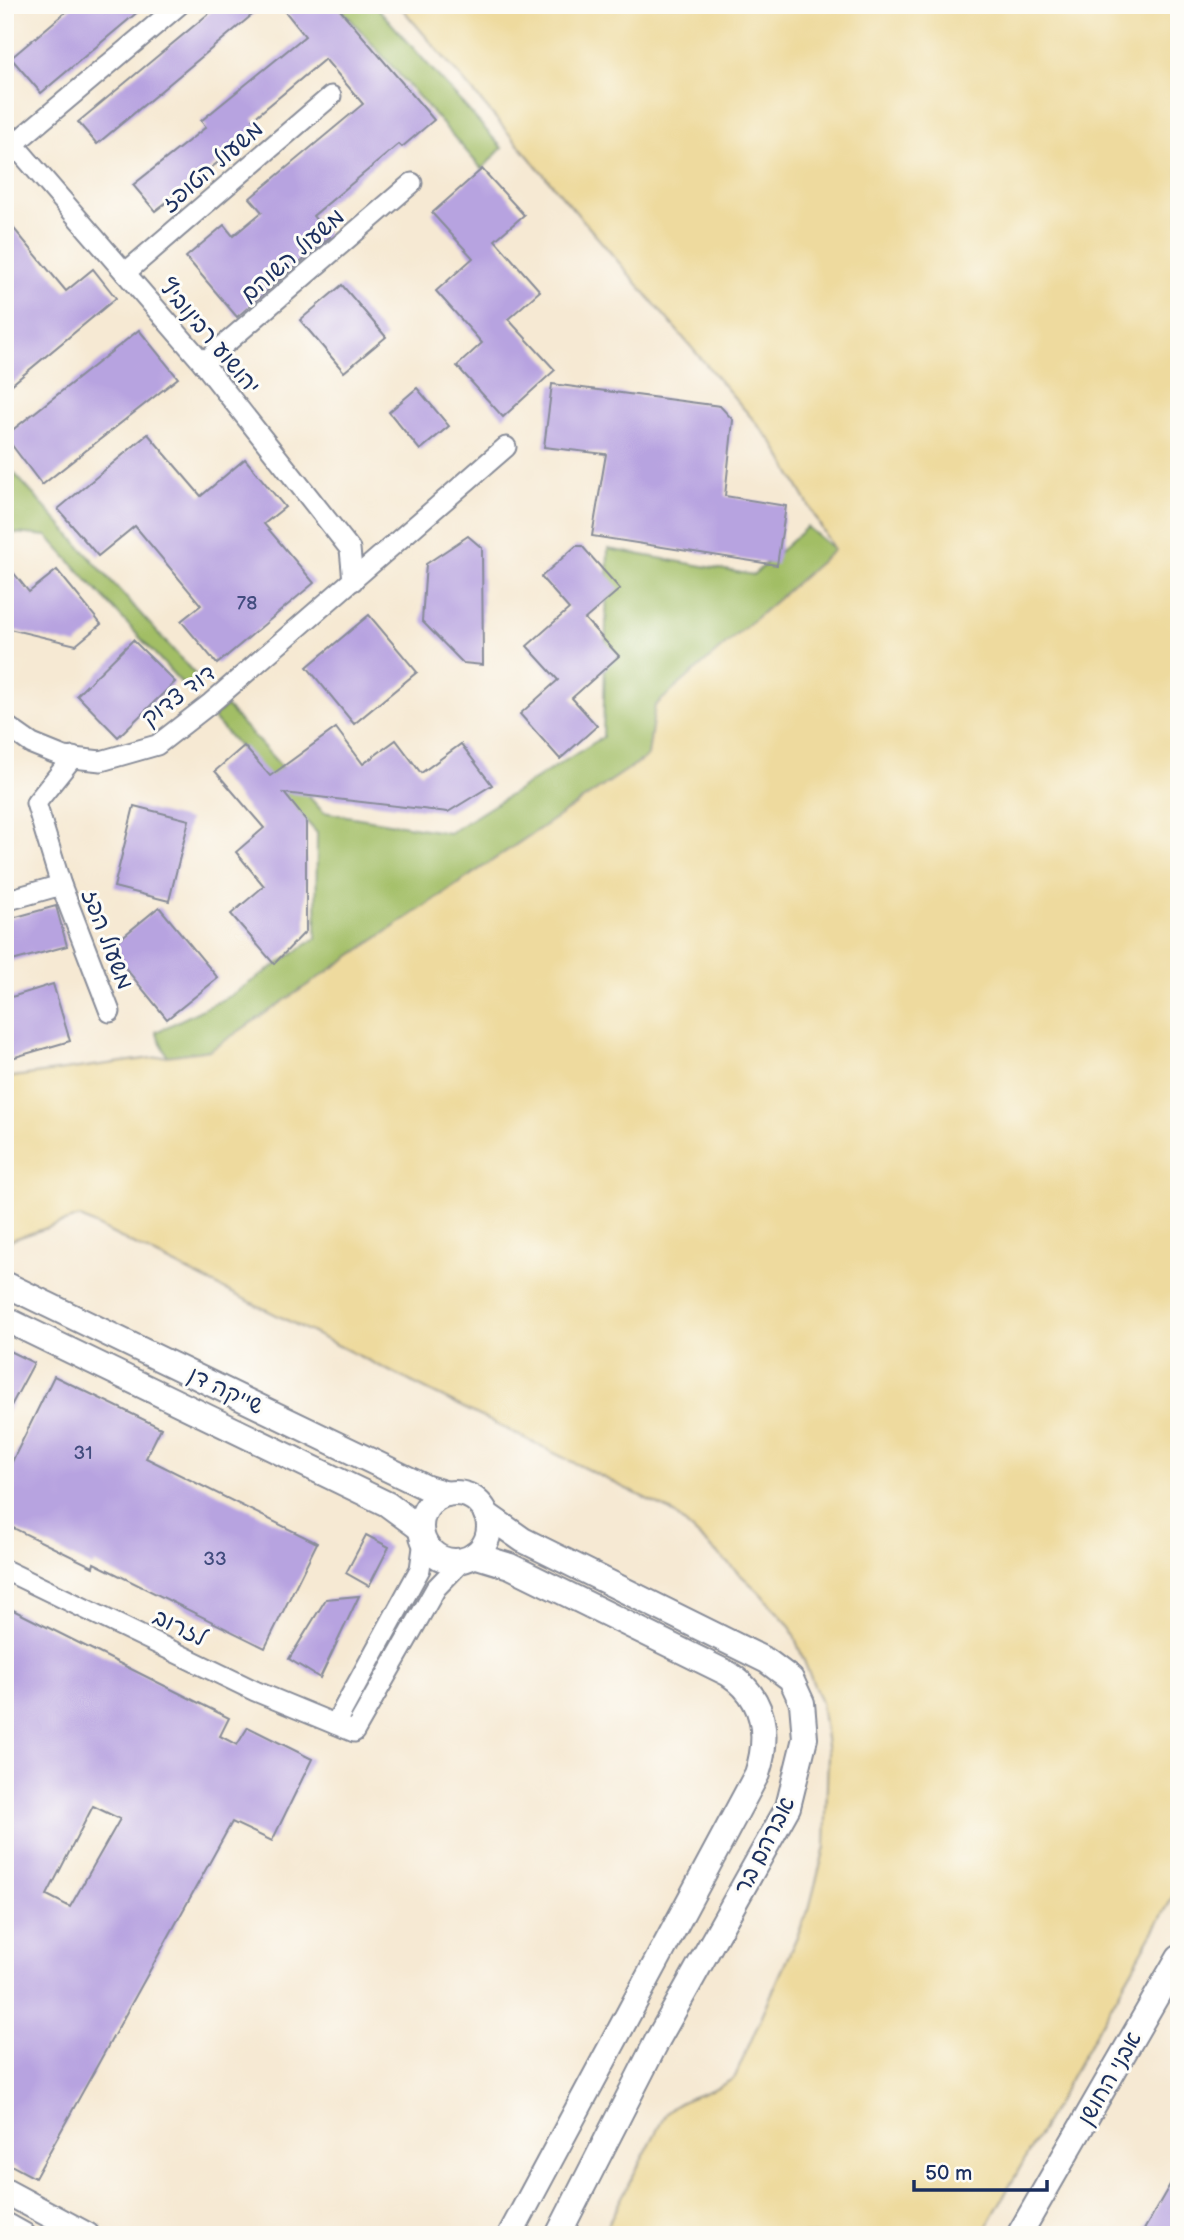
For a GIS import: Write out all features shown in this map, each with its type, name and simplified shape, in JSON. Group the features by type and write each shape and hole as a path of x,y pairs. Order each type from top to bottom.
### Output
{"street":[{"path":"9,139 179,5"},
{"name":"משעול הטופז","path":"125,273 331,96"},
{"name":"יהושוע רבינוביץ","path":"9,139 203,363 350,549 353,581"},
{"name":"משעול השוהם","path":"203,363 412,183"},
{"name":"דוד צדוק","path":"5,725 32,744 73,757 101,761 157,745 211,703 506,447"},
{"name":"משעול הפז","path":"73,757 36,803 61,885 110,1012"},
{"name":"משעול הפז","path":"5,901 61,885"},
{"name":"שייקה דן","path":"5,1284 428,1488 447,1494"},
{"name":"שייקה דן","path":"5,1320 387,1504 422,1534"},
{"path":"335,1724 421,1569 422,1534 428,1507 447,1494 470,1497 486,1514 487,1537 468,1557 440,1557 422,1534"},
{"name":"אברהם בר","path":"486,1514 523,1541 767,1661 791,1679 802,1703 805,1738 788,1807 659,2039 558,2235"},
{"name":"אברהם בר","path":"468,1557 510,1566 729,1674 743,1684 759,1705 765,1738 757,1774 510,2235"},
{"name":"לזרוב","path":"5,1570 255,1690 354,1732 436,1588 468,1557"},
{"name":"אבני החושן","path":"1019,2235 1179,1957"},
{"path":"5,2191 76,2232"},
{"path":"5,2225 23,2235"}],"green space":[{"path":"338,5 375,5 502,148 482,169"},
{"path":"5,463 201,681 189,691 47,536 5,532"},
{"path":"807,527 835,550 655,706 648,756 211,1050 167,1056 156,1032 230,996 316,938 317,833 213,718 226,706 323,812 449,833 603,737 608,549 753,575"}],"sand":[{"path":"399,5 1179,5 1179,1886 982,2235 602,2235 666,2113 682,2102 735,2077 809,1909 825,1847 828,1753 821,1703 790,1626 758,1591 671,1511 79,1217 5,1242 5,1078 211,1050 648,756 655,706 834,550 774,444"}],"building":[{"path":"74,5 146,5 41,93 11,58"},
{"path":"219,5 264,5 97,144 78,122"},
{"path":"280,5 336,5 434,120 402,147 399,144 313,216 330,237 237,317 186,257 224,225 233,236 262,212 250,198 363,104 325,59 253,119 261,129 155,211 133,185 206,127 201,121 305,36"},
{"path":"482,169 524,215 495,240 540,291 508,319 555,370 503,417 457,366 482,343 436,291 473,258 432,213"},
{"path":"5,218 66,291 93,269 116,298 5,390"},
{"path":"342,285 386,337 344,372 300,320"},
{"path":"139,330 178,378 42,485 5,436"},
{"path":"552,384 720,406 733,420 725,496 786,506 777,565 592,536 606,454 544,447"},
{"path":"417,388 449,426 420,450 389,412"},
{"path":"148,434 201,496 245,459 285,507 264,524 314,583 217,664 181,621 201,605 135,526 98,556 58,509"},
{"path":"468,536 482,548 483,665 463,663 422,621 426,564"},
{"path":"576,546 582,546 620,589 585,619 619,656 572,698 597,726 560,759 520,714 558,680 527,646 569,609 541,577"},
{"path":"5,562 29,592 57,570 101,624 76,645 5,628"},
{"path":"369,615 417,672 354,724 307,667"},
{"path":"133,640 175,682 118,737 77,695"},
{"path":"336,728 363,764 396,740 421,773 461,744 492,785 448,812 284,793 306,820 306,931 274,964 231,914 264,886 236,852 264,828 215,771 244,746 270,776"},
{"path":"134,806 189,820 169,901 114,887"},
{"path":"56,906 67,946 5,963 5,920"},
{"path":"159,907 218,978 167,1019 109,948"},
{"path":"53,984 70,1041 5,1060 5,999"},
{"path":"5,1349 34,1363 5,1417"},
{"path":"54,1376 161,1428 146,1458 317,1543 265,1648 94,1563 93,1567 5,1524 5,1476"},
{"path":"366,1535 389,1547 369,1586 346,1573"},
{"path":"359,1596 320,1678 289,1659 326,1599"},
{"path":"5,1606 229,1718 220,1736 237,1745 248,1727 312,1759 272,1841 232,1822 35,2178 5,2162","holes":["93,1806 120,1819 70,1907 47,1895"]},
{"path":"1179,2169 1179,2235 1141,2235"}]}
